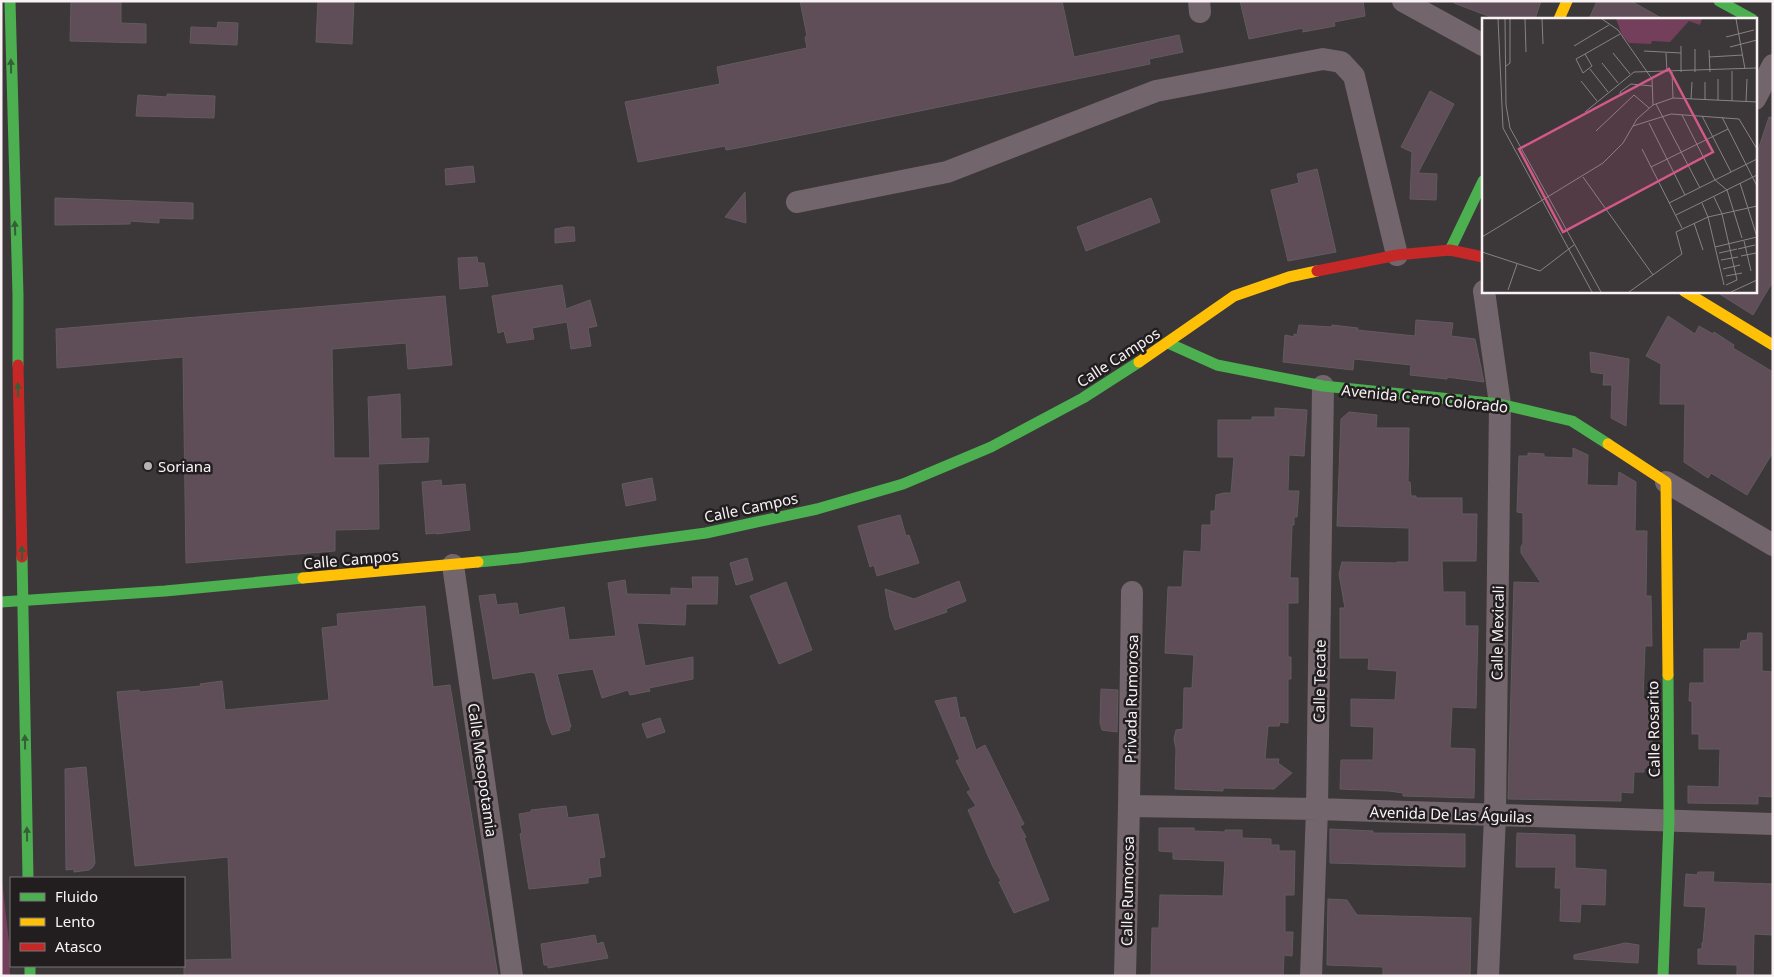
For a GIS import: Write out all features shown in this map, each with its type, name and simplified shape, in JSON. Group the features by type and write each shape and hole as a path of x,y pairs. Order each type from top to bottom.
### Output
{"street":[{"path":"10,1 18,295 28,877"},
{"path":"1403,1 1482,44"},
{"path":"1559,18 1566,2"},
{"path":"797,202 947,172 1156,91 1323,60 1341,62 1354,76 1396,255"},
{"path":"1756,97 1773,65"},
{"path":"1450,250 1482,183"},
{"name":"Calle Campos","path":"1,602 165,591 555,554 706,533 817,508 903,484 991,447 1083,398 1168,343 1234,296 1289,277 1396,255 1450,250 1481,257"},
{"path":"1481,257 1482,270"},
{"name":"Calle Mexicali","path":"1484,292 1500,404 1495,816 1488,976"},
{"path":"1686,292 1773,345"},
{"name":"Avenida Cerro Colorado","path":"1168,343 1217,366 1323,386 1500,404 1572,421 1666,482 1773,545"},
{"name":"Calle Tecate","path":"1311,976 1317,809 1323,386"},
{"name":"Calle Rosarito","path":"1663,976 1669,820 1666,482"},
{"name":"Calle Mesopotamia","path":"452,565 512,976"},
{"name":"Privada Rumorosa","path":"1129,806 1132,592"},
{"name":"Avenida De Las Águilas","path":"1129,806 1317,809 1773,824"},
{"name":"Calle Rumorosa","path":"1126,976 1129,806"}],"shaded area":[{"path":"1,872 9,942 10,976 1,976"}],"building":[{"path":"71,1 121,1 121,23 146,24 146,43 70,41"},
{"path":"318,1 354,1 352,44 316,42"},
{"path":"800,1 1062,1 1074,57 1179,35 1183,52 1149,59 1150,64 748,146 726,150 725,146 638,162 625,102 720,84 717,67 807,48 805,37 807,36"},
{"path":"1240,1 1363,1 1365,16 1334,22 1335,26 1303,32 1303,28 1249,39"},
{"path":"1454,1 1541,1 1535,18 1493,18 1454,3"},
{"path":"1597,1 1631,1 1661,18 1589,18"},
{"path":"218,22 238,23 237,45 190,43 191,27 217,28"},
{"path":"1430,91 1454,104 1418,173 1437,174 1436,200 1410,199 1412,152 1401,147"},
{"path":"167,94 215,96 214,118 136,116 138,95 167,97"},
{"path":"1769,117 1773,118 1773,281 1753,315 1717,292 1756,292 1756,156"},
{"path":"473,166 475,182 446,185 445,169"},
{"path":"1317,169 1336,252 1288,261 1271,190 1299,183 1297,174"},
{"path":"745,192 746,223 725,217"},
{"path":"55,198 193,203 193,219 159,218 159,223 130,221 130,224 55,225"},
{"path":"1151,198 1160,222 1086,251 1077,227"},
{"path":"574,227 575,241 555,243 555,229"},
{"path":"477,257 478,263 484,263 488,286 460,289 458,258"},
{"path":"562,285 566,309 590,300 597,326 588,328 591,346 571,349 567,322 532,328 534,339 507,343 504,331 498,333 492,296"},
{"path":"445,296 452,365 408,369 406,343 332,349 334,458 370,458 368,397 400,394 401,439 429,438 428,462 378,464 379,529 335,530 335,551 186,563 183,357 57,368 56,329"},
{"path":"1668,316 1695,334 1699,326 1713,334 1714,332 1734,345 1733,348 1773,372 1773,452 1747,495 1711,473 1708,478 1684,462 1685,404 1660,404 1661,364 1646,356"},
{"path":"1416,320 1453,323 1451,336 1475,339 1484,382 1410,375 1411,365 1354,359 1353,370 1283,362 1285,335 1294,337 1294,334 1297,335 1299,325 1332,327 1332,325 1358,328 1357,330 1415,336"},
{"path":"1590,352 1629,359 1626,426 1611,418 1612,385 1603,385 1604,374 1591,372"},
{"path":"1275,408 1307,410 1304,456 1289,455 1288,491 1299,491 1297,517 1294,517 1294,525 1292,525 1290,578 1298,578 1298,603 1288,603 1288,657 1291,657 1291,679 1288,679 1288,723 1280,722 1279,726 1268,726 1265,759 1279,759 1278,763 1292,773 1274,789 1223,788 1223,791 1175,789 1176,749 1174,739 1176,730 1183,729 1184,688 1192,688 1194,655 1165,653 1168,587 1182,587 1184,551 1201,552 1202,525 1211,525 1211,511 1215,511 1216,495 1231,493 1234,457 1218,457 1218,420 1252,420 1252,417 1275,417"},
{"path":"1349,412 1377,415 1376,428 1409,428 1408,482 1410,482 1411,496 1416,496 1416,498 1462,498 1462,514 1477,514 1476,561 1442,561 1443,592 1465,592 1465,626 1478,626 1476,708 1452,707 1450,748 1475,749 1474,798 1403,796 1403,793 1389,791 1340,789 1341,760 1373,760 1374,727 1351,726 1351,699 1395,700 1397,671 1368,669 1369,658 1340,658 1340,608 1345,608 1339,574 1342,562 1409,562 1409,528 1337,526 1341,419"},
{"path":"1573,448 1588,455 1587,485 1618,486 1619,472 1636,482 1635,531 1647,531 1646,596 1651,596 1652,646 1645,646 1643,699 1652,699 1652,768 1644,768 1644,772 1634,772 1633,793 1621,792 1621,801 1508,799 1514,582 1541,583 1521,553 1523,513 1517,512 1519,456 1528,456 1528,453 1544,454 1544,457 1573,458"},
{"path":"652,478 656,500 626,506 622,484"},
{"path":"441,480 442,486 465,484 470,530 426,534 422,482"},
{"path":"900,515 906,536 909,535 919,563 877,576 874,565 870,567 858,526"},
{"path":"747,558 753,580 736,585 730,563"},
{"path":"692,577 718,577 717,604 686,604 685,625 637,623 645,666 693,657 693,679 649,688 650,691 630,695 628,690 602,698 593,669 557,674 571,727 569,727 570,730 552,735 535,673 493,679 479,596 495,594 497,605 517,603 519,615 564,607 569,640 616,636 608,583 625,580 627,594 671,595 671,588 693,589"},
{"path":"959,581 966,601 946,609 947,612 895,630 890,617 885,589 914,599"},
{"path":"786,582 812,650 779,664 750,596"},
{"path":"425,606 433,687 450,685 498,976 184,976 185,960 232,959 228,857 135,866 117,692 139,690 140,692 201,686 200,684 222,681 225,710 329,700 322,628 338,626 337,614"},
{"path":"1748,633 1762,633 1762,671 1773,672 1773,797 1758,796 1758,804 1688,803 1688,786 1719,787 1720,749 1699,749 1699,734 1692,734 1692,701 1689,701 1690,683 1704,683 1704,649 1740,649 1741,641 1747,640"},
{"path":"1101,689 1118,690 1117,732 1102,730 1100,723"},
{"path":"956,697 960,718 965,717 976,750 985,745 1024,824 1020,826 1026,837 1024,838 1049,900 1014,913 968,810 976,806 967,792 971,790 956,761 960,759 935,701"},
{"path":"660,718 665,732 647,738 642,724"},
{"path":"86,767 95,863 89,870 74,872 74,869 66,870 65,769"},
{"path":"566,806 568,818 598,814 605,857 599,858 601,876 588,878 588,883 529,889 520,834 522,833 519,814 531,812 531,810"},
{"path":"1159,828 1194,828 1194,831 1225,832 1225,830 1242,830 1242,838 1271,839 1271,845 1279,845 1279,851 1295,851 1294,895 1285,895 1285,932 1293,932 1292,956 1284,955 1283,976 1151,976 1152,928 1159,928 1160,895 1223,896 1225,861 1173,859 1173,852 1159,851"},
{"path":"1330,829 1373,831 1373,833 1465,834 1465,867 1330,863"},
{"path":"1517,833 1575,835 1575,868 1606,870 1605,905 1581,904 1580,922 1560,921 1561,888 1555,888 1556,867 1516,867"},
{"path":"1698,872 1714,872 1713,882 1773,884 1773,935 1754,934 1753,976 1737,976 1737,965 1698,964 1698,949 1702,949 1706,907 1684,906 1686,874 1697,875"},
{"path":"1328,899 1347,900 1357,915 1471,918 1470,976 1383,976 1383,967 1327,965"},
{"path":"595,935 597,944 603,942 608,958 548,968 548,965 544,965 541,944"},
{"path":"1625,943 1639,945 1638,963 1574,959 1574,955"}],"traffic: fast":[{"path":"10,1 18,295 18,365"},
{"path":"1719,1 1750,18"},
{"path":"1450,250 1482,183"},
{"path":"1168,343 1217,365 1323,386 1500,404 1572,421 1608,444"},
{"path":"478,562 706,533 817,509 903,484 991,447 1083,398 1139,362"},
{"path":"22,557 28,877"},
{"path":"1,602 165,591 303,578"},
{"path":"1663,976 1669,820 1668,675"},
{"path":"30,967 30,976"}],"traffic: slow":[{"path":"1559,18 1567,1"},
{"path":"1139,362 1234,296 1289,277 1317,271"},
{"path":"1686,292 1773,345"},
{"path":"1608,444 1666,482 1668,675"},
{"path":"303,578 478,562"}],"traffic: jam":[{"path":"1317,271 1397,255 1450,250 1482,257"},
{"path":"18,365 22,557"}],"place":[{"name":"Soriana","path":"148,466"}]}
